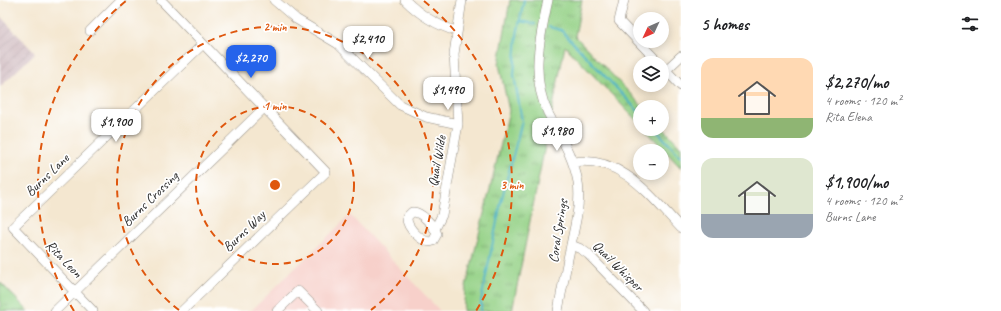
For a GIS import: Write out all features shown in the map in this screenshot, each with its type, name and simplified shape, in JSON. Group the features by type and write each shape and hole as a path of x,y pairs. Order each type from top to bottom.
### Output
{"street":[{"path":"90,31 121,0"},
{"path":"160,0 264,108"},
{"path":"274,0 296,19 338,44 400,105 426,117 458,124"},
{"path":"405,0 428,19 456,31"},
{"name":"Quail Wilde","path":"435,229 442,214 458,124 458,106 454,68 456,31 462,0"},
{"name":"Coral Springs","path":"548,0 537,54 538,76 543,101 573,162 579,197 576,222 558,311"},
{"path":"624,0 619,21 652,56"},
{"name":"Burns Lane","path":"13,227 203,44"},
{"path":"669,62 681,56"},
{"path":"669,73 681,86"},
{"name":"Burns Way","path":"182,311 326,172 264,108"},
{"name":"Burns Crossing","path":"55,311 264,108"},
{"path":"560,135 577,126"},
{"path":"573,162 592,161 621,171 638,183 681,228"},
{"name":"Rita Leon","path":"13,227 76,291 93,311"},
{"name":"Quail Whisper","path":"571,245 588,254 643,311"},
{"path":"278,311 298,291 318,311"}],"shaded area":[{"path":"0,16 35,53 0,87"},
{"path":"350,215 440,311 251,311"}],"green space":[{"path":"510,0 582,0 575,36 636,100 633,100 633,117 565,46 512,311 463,311 465,291 509,111 499,64"},
{"path":"669,134 681,147 681,168 669,155 669,144 659,144 651,136 669,136"},
{"path":"0,282 28,311 0,311"}],"waterway":[{"path":"481,311 481,301 501,202 522,121 514,75 517,35 524,0"},
{"path":"520,21 535,24"},
{"path":"549,27 561,30 633,106"},
{"path":"662,136 681,157"}]}
